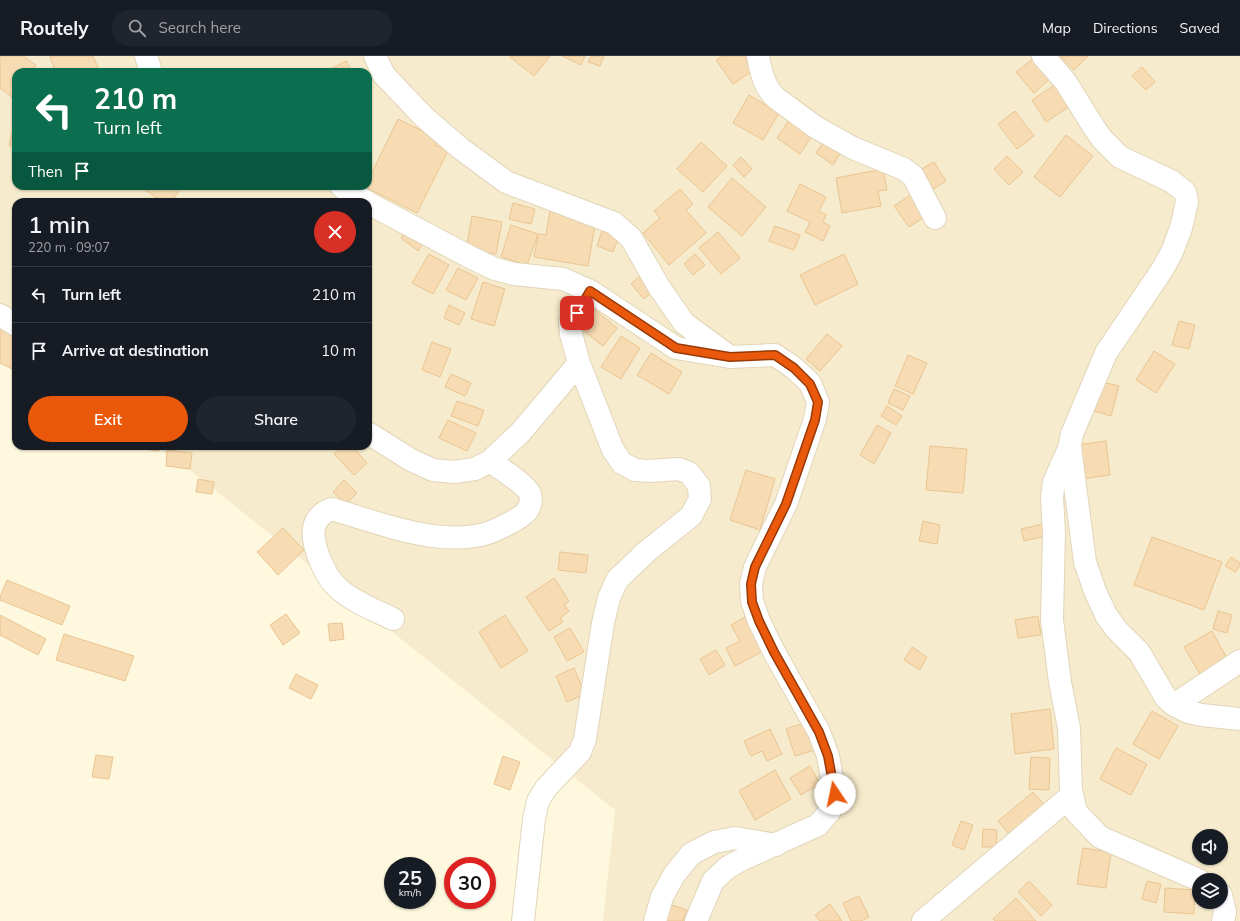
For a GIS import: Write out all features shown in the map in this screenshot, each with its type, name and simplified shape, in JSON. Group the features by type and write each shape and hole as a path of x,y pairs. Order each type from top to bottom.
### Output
{"street":[{"path":"146,56 150,68"},
{"path":"375,56 384,75 424,117 460,148 506,182 614,223 631,238 659,286 684,323 730,357"},
{"path":"758,56 761,74 771,93 776,98 814,126 853,148 904,169 913,176 935,218"},
{"path":"1043,56 1065,81 1098,134 1108,146 1120,157 1172,181 1184,191 1186,195 1182,228 1172,252 1162,270 1106,353 1072,434 1070,444 1054,482 1052,496 1054,532 1052,620 1060,682 1070,728 1071,790 1076,812 1100,837 1192,877"},
{"path":"346,190 360,198"},
{"path":"372,204 495,269 514,274 563,280 590,291 676,348 730,357 775,355 794,368 810,384 818,402 815,420 786,504 755,567 751,584 752,602 771,646 819,732 828,756 835,794 830,811 818,825 728,867 713,881 696,921"},
{"path":"523,921 534,819 538,801 546,788 580,752 585,739 609,598 617,580 646,552 691,516 700,499 699,486 688,472 679,469 649,471 635,470 622,463 613,450 579,363 571,334 570,323 590,291"},
{"path":"0,315 12,322"},
{"path":"372,436 411,460 433,470 454,472 475,469 490,461 520,433 579,363"},
{"path":"1070,444 1085,562 1095,591 1110,622 1139,652 1166,698 1174,705 1188,712 1202,715 1240,719"},
{"path":"393,619 354,600 338,588 325,571 316,547 314,528 318,518 325,511 332,509 399,529 433,536 459,538 482,535 517,519 528,511 531,501 530,493 523,484 490,461"},
{"path":"1174,705 1240,661"},
{"path":"923,921 1072,795"},
{"path":"655,921 662,898 674,875 691,854 714,842 736,838 776,845"},
{"path":"1223,921 1224,909"}],"shaded area":[{"path":"0,56 1240,56 1240,921 603,921 615,810 180,462 161,450 372,450 372,198 12,198 12,352 0,344"}],"building":[{"path":"0,56 23,56 36,65 34,68 12,68 12,97 0,88"},
{"path":"93,56 98,68 54,68 50,57"},
{"path":"510,56 550,56 534,76"},
{"path":"562,56 585,56 581,65"},
{"path":"591,56 604,56 600,66 588,62"},
{"path":"722,56 744,56 754,70 733,84 716,60"},
{"path":"1060,56 1088,56 1074,70"},
{"path":"1035,57 1052,77 1034,93 1016,72"},
{"path":"346,61 350,68 333,68"},
{"path":"1142,67 1155,82 1146,90 1132,76"},
{"path":"1056,84 1070,106 1046,122 1032,100"},
{"path":"749,95 779,113 763,140 733,123"},
{"path":"1015,111 1034,136 1017,149 998,124"},
{"path":"398,119 439,139 435,145 448,151 417,213 371,190 372,173"},
{"path":"789,120 812,136 800,154 777,138"},
{"path":"12,133 12,146 9,145"},
{"path":"1066,135 1093,156 1060,197 1034,177"},
{"path":"825,140 842,151 833,165 816,153"},
{"path":"701,142 727,166 703,192 677,169"},
{"path":"1007,156 1023,172 1009,185 994,169"},
{"path":"741,157 752,169 744,177 733,165"},
{"path":"934,162 946,181 932,190 920,170"},
{"path":"883,169 887,190 878,191 881,206 842,213 836,178"},
{"path":"732,178 766,207 742,236 708,207"},
{"path":"800,184 826,197 819,211 826,215 823,222 830,226 823,241 805,232 810,222 787,211"},
{"path":"680,189 693,204 686,210 706,233 669,265 643,233 660,218 654,211"},
{"path":"146,190 180,190 174,198 156,198"},
{"path":"912,194 926,216 909,227 894,206"},
{"path":"513,203 535,209 531,224 509,219"},
{"path":"550,209 582,214 580,223 595,225 588,266 534,257 538,234 546,235"},
{"path":"472,216 502,222 496,254 466,249"},
{"path":"511,225 538,234 527,265 501,257"},
{"path":"775,226 800,235 794,250 769,241"},
{"path":"407,230 424,242 418,251 401,238"},
{"path":"602,231 619,236 613,252 597,246"},
{"path":"718,232 740,258 721,274 699,248"},
{"path":"429,254 449,265 433,294 412,283"},
{"path":"695,254 705,265 693,275 684,264"},
{"path":"844,254 858,284 815,305 800,275"},
{"path":"458,268 478,278 466,300 446,290"},
{"path":"640,276 653,291 644,299 631,284"},
{"path":"483,282 505,289 494,326 471,319"},
{"path":"449,305 465,313 459,325 444,318"},
{"path":"589,305 617,328 603,346 574,323"},
{"path":"1179,321 1195,325 1189,349 1172,345"},
{"path":"0,326 12,332 12,369 0,363"},
{"path":"827,334 842,346 820,371 806,359"},
{"path":"621,336 640,348 621,379 601,367"},
{"path":"432,342 451,349 440,377 422,370"},
{"path":"1154,351 1175,364 1156,393 1136,380"},
{"path":"651,353 682,372 669,394 637,375"},
{"path":"908,355 927,363 913,394 895,386"},
{"path":"451,374 471,383 465,396 445,387"},
{"path":"1102,382 1119,386 1111,416 1094,411"},
{"path":"894,389 910,396 903,410 888,403"},
{"path":"457,401 484,410 478,426 451,416"},
{"path":"887,406 902,416 896,425 881,416"},
{"path":"448,420 476,433 467,451 439,438"},
{"path":"877,425 891,433 874,464 860,455"},
{"path":"1106,441 1110,475 1081,479 1076,445"},
{"path":"930,446 967,449 963,493 926,490"},
{"path":"167,450 192,453 190,469 166,466"},
{"path":"338,450 356,450 367,463 354,475 334,454"},
{"path":"746,470 775,479 760,530 730,520"},
{"path":"198,479 214,482 212,494 196,492"},
{"path":"344,480 357,493 346,504 333,492"},
{"path":"923,521 940,525 937,544 919,541"},
{"path":"1043,524 1046,536 1024,541 1021,529"},
{"path":"283,528 304,550 278,575 257,552"},
{"path":"1152,537 1222,562 1204,610 1134,585"},
{"path":"560,552 588,555 586,573 558,570"},
{"path":"1231,557 1240,563 1236,572 1225,566"},
{"path":"554,578 569,601 564,605 569,611 560,618 563,622 549,631 526,597"},
{"path":"7,580 70,606 62,625 0,600"},
{"path":"1218,611 1232,615 1227,633 1213,629"},
{"path":"286,614 300,633 283,645 270,625"},
{"path":"0,615 46,639 38,655 0,635"},
{"path":"505,615 528,651 501,668 479,632"},
{"path":"1038,616 1041,635 1018,638 1015,620"},
{"path":"745,617 763,651 735,666 726,648 740,641 731,625"},
{"path":"342,623 344,639 330,641 328,624"},
{"path":"570,628 584,652 567,661 554,637"},
{"path":"1212,631 1228,660 1201,676 1184,647"},
{"path":"64,634 134,656 125,681 56,660"},
{"path":"912,647 927,657 920,670 904,660"},
{"path":"716,650 725,665 709,675 700,659"},
{"path":"574,668 585,694 567,702 556,676"},
{"path":"296,674 318,685 311,699 289,688"},
{"path":"1050,709 1054,749 1015,754 1011,714"},
{"path":"1152,711 1178,726 1159,759 1133,744"},
{"path":"809,721 818,749 795,756 786,729"},
{"path":"770,729 782,754 767,761 762,751 751,756 744,741"},
{"path":"1116,748 1147,764 1131,795 1100,779"},
{"path":"96,755 113,757 109,779 92,777"},
{"path":"503,756 520,762 510,790 494,784"},
{"path":"1031,757 1050,758 1049,790 1029,789"},
{"path":"810,766 820,784 801,795 790,778"},
{"path":"775,770 791,799 755,820 739,791"},
{"path":"1033,792 1048,809 1013,839 998,821"},
{"path":"961,821 973,825 964,850 952,845"},
{"path":"983,829 997,830 996,847 982,847"},
{"path":"1083,848 1111,852 1106,888 1077,884"},
{"path":"1029,881 1052,905 1041,916 1018,892"},
{"path":"1147,881 1161,884 1156,903 1142,899"},
{"path":"1165,888 1192,890 1192,909 1194,909 1194,914 1164,912"},
{"path":"859,896 869,917 861,921 851,921 843,903"},
{"path":"1016,898 1036,921 995,921 993,919"},
{"path":"669,904 687,910 683,921 664,921"},
{"path":"830,904 842,921 820,921 815,915"}],"route":[{"path":"577,313 590,291 676,348 730,357 775,355 794,368 810,384 818,402 815,420 786,504 755,567 751,584 752,602 759,621 774,652 819,732 828,756 835,794"}]}
